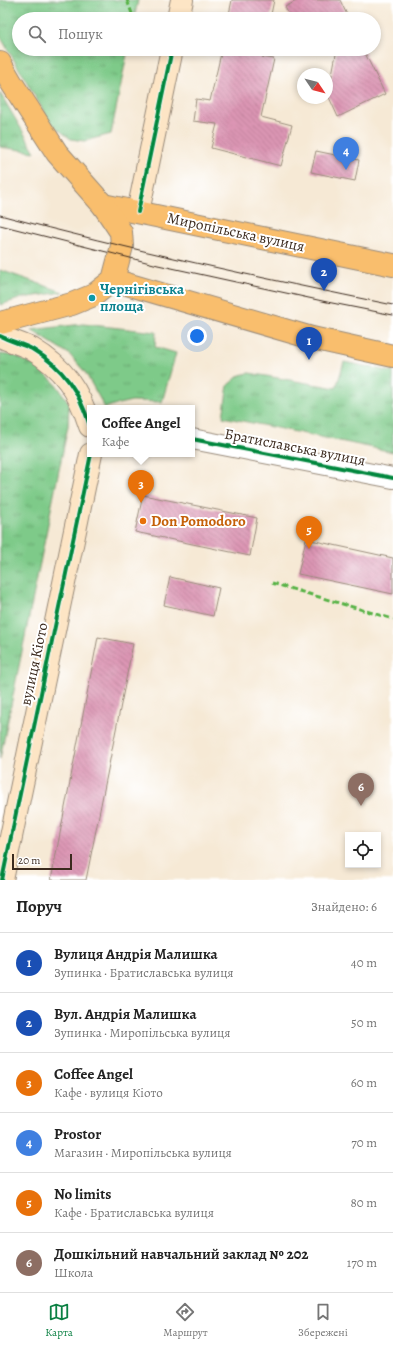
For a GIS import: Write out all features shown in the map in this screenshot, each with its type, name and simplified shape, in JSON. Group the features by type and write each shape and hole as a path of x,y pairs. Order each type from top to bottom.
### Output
{"main road":[{"path":"0,63 57,153 103,205 121,232 122,246 113,280 94,295 72,304 0,323"},
{"name":"Миропільська вулиця","path":"103,205 393,265"},
{"path":"113,280 312,338 393,356"}],"street":[{"path":"179,12 182,0"},
{"path":"138,212 171,56"},
{"path":"0,336 30,349 50,361 70,381 84,406 87,416"},
{"name":"Братиславська вулиця","path":"195,440 393,478"},
{"name":"вулиця Кіото","path":"2,880 90,457"}],"green space":[{"path":"0,0 138,0 135,12 12,12 12,56 127,56 111,134 84,141 71,139 51,124 0,36"},
{"path":"0,93 35,152 0,147"},
{"path":"0,270 63,292 22,298 0,305"},
{"path":"83,324 156,332 155,347 176,353 162,402 132,401 114,405 103,405 85,372 69,354 31,330"},
{"path":"0,354 15,356 37,367 56,384 69,403 68,426 0,759"},
{"path":"344,362 393,372 393,452 223,417 228,385 240,375 249,373 336,388"}],"building":[{"path":"232,0 274,0 271,12 229,12"},
{"path":"298,0 340,0 346,12 288,12 285,7"},
{"path":"220,56 262,56 274,59 261,117 292,125 281,166 211,148 217,124 193,121 196,99 210,101"},
{"path":"336,56 366,56 385,94 338,117 332,104 333,69"},
{"path":"316,151 359,160 355,181 311,172"},
{"path":"143,495 257,518 250,556 135,532"},
{"path":"306,539 393,558 393,594 298,574"},
{"path":"170,577 219,588 213,616 164,605"},
{"path":"98,637 133,644 86,880 51,880"}],"tram line":[{"path":"0,215 196,263 393,305"},
{"path":"0,225 158,265 393,315"}],"marked path":[{"path":"127,0 131,12"},
{"path":"272,583 393,619"}],"cycle path":[{"path":"138,212 171,56"},
{"path":"0,336 32,349 62,372 75,391 87,416"},
{"path":"195,440 393,478"},
{"path":"2,880 90,457"}],"place":[{"name":"Prostor","path":"346,170"},
{"name":"Вул. Андрія Малишка","path":"324,291"},
{"name":"Чернігівська площа","path":"92,298"},
{"name":"Вулиця Андрія Малишка","path":"309,360"},
{"name":"Coffee Angel","path":"141,503"},
{"name":"Don Pomodoro","path":"143,521"},
{"name":"No limits","path":"309,549"},
{"name":"Дошкільний навчальний заклад № 202","path":"361,806"}]}
